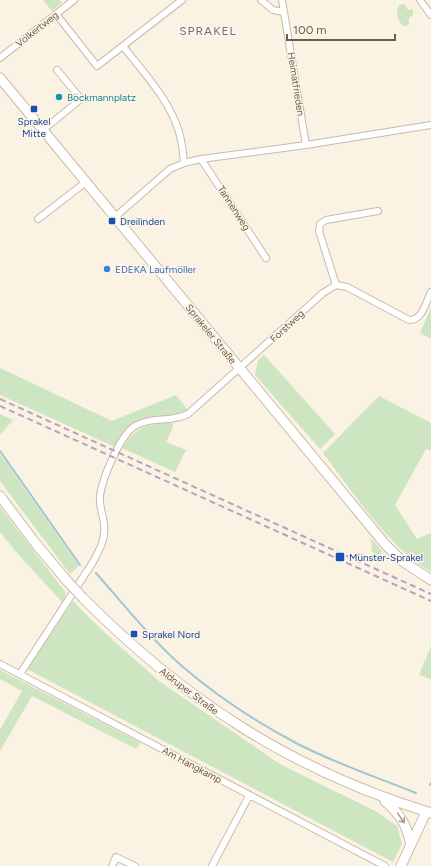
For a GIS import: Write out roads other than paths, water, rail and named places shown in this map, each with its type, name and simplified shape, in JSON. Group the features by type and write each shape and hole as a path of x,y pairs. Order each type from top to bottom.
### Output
{"street":[{"name":"Volkertweg","path":"0,58 74,0"},
{"path":"56,14 97,66 182,0"},
{"path":"261,0 273,10 284,12"},
{"name":"Heimatfrieden","path":"282,0 306,145"},
{"path":"420,0 431,15"},
{"path":"122,46 157,90 178,127 184,163"},
{"path":"43,130 81,99 57,70"},
{"name":"Sprakeler Straße","path":"0,78 393,554 412,569 431,580"},
{"path":"115,217 170,169 184,163 201,159 306,145 431,125"},
{"name":"Tannenweg","path":"201,159 266,258"},
{"path":"38,219 86,182"},
{"path":"378,211 326,220 320,224 319,231 336,285 347,287 409,320 414,320 419,317 431,292"},
{"name":"Forstweg","path":"20,674 93,562 102,545 104,525 100,505 102,487 123,438 133,427 140,424 157,420 176,420 188,414 323,293 336,285"},
{"name":"Aldruper Straße","path":"0,496 36,544 83,598 146,658 192,694 229,720 306,765 381,798 429,813"},
{"name":"Am Hangkamp","path":"0,664 249,796 385,866"},
{"path":"212,866 249,796"},
{"path":"381,798 402,818 408,830 411,845"},
{"path":"401,866 429,813"},
{"path":"112,866 116,857 135,866"}],"waterway":[{"path":"0,451 80,565"},
{"path":"96,573 138,622 171,656 196,678 237,708 281,735 310,750 416,793"}],"railway":[{"path":"0,399 431,594"},
{"path":"0,406 431,601"}],"place":[{"name":"Böckmannplatz","path":"59,97"},
{"name":"Sprakel Mitte","path":"34,109"},
{"name":"Dreilinden","path":"112,221"},
{"name":"EDEKA Laufmöller","path":"107,269"},
{"name":"Münster-Sprakel","path":"340,557"},
{"name":"Sprakel Nord","path":"134,634"}],"district":[{"name":"SPRAKEL","path":"208,31"}]}
